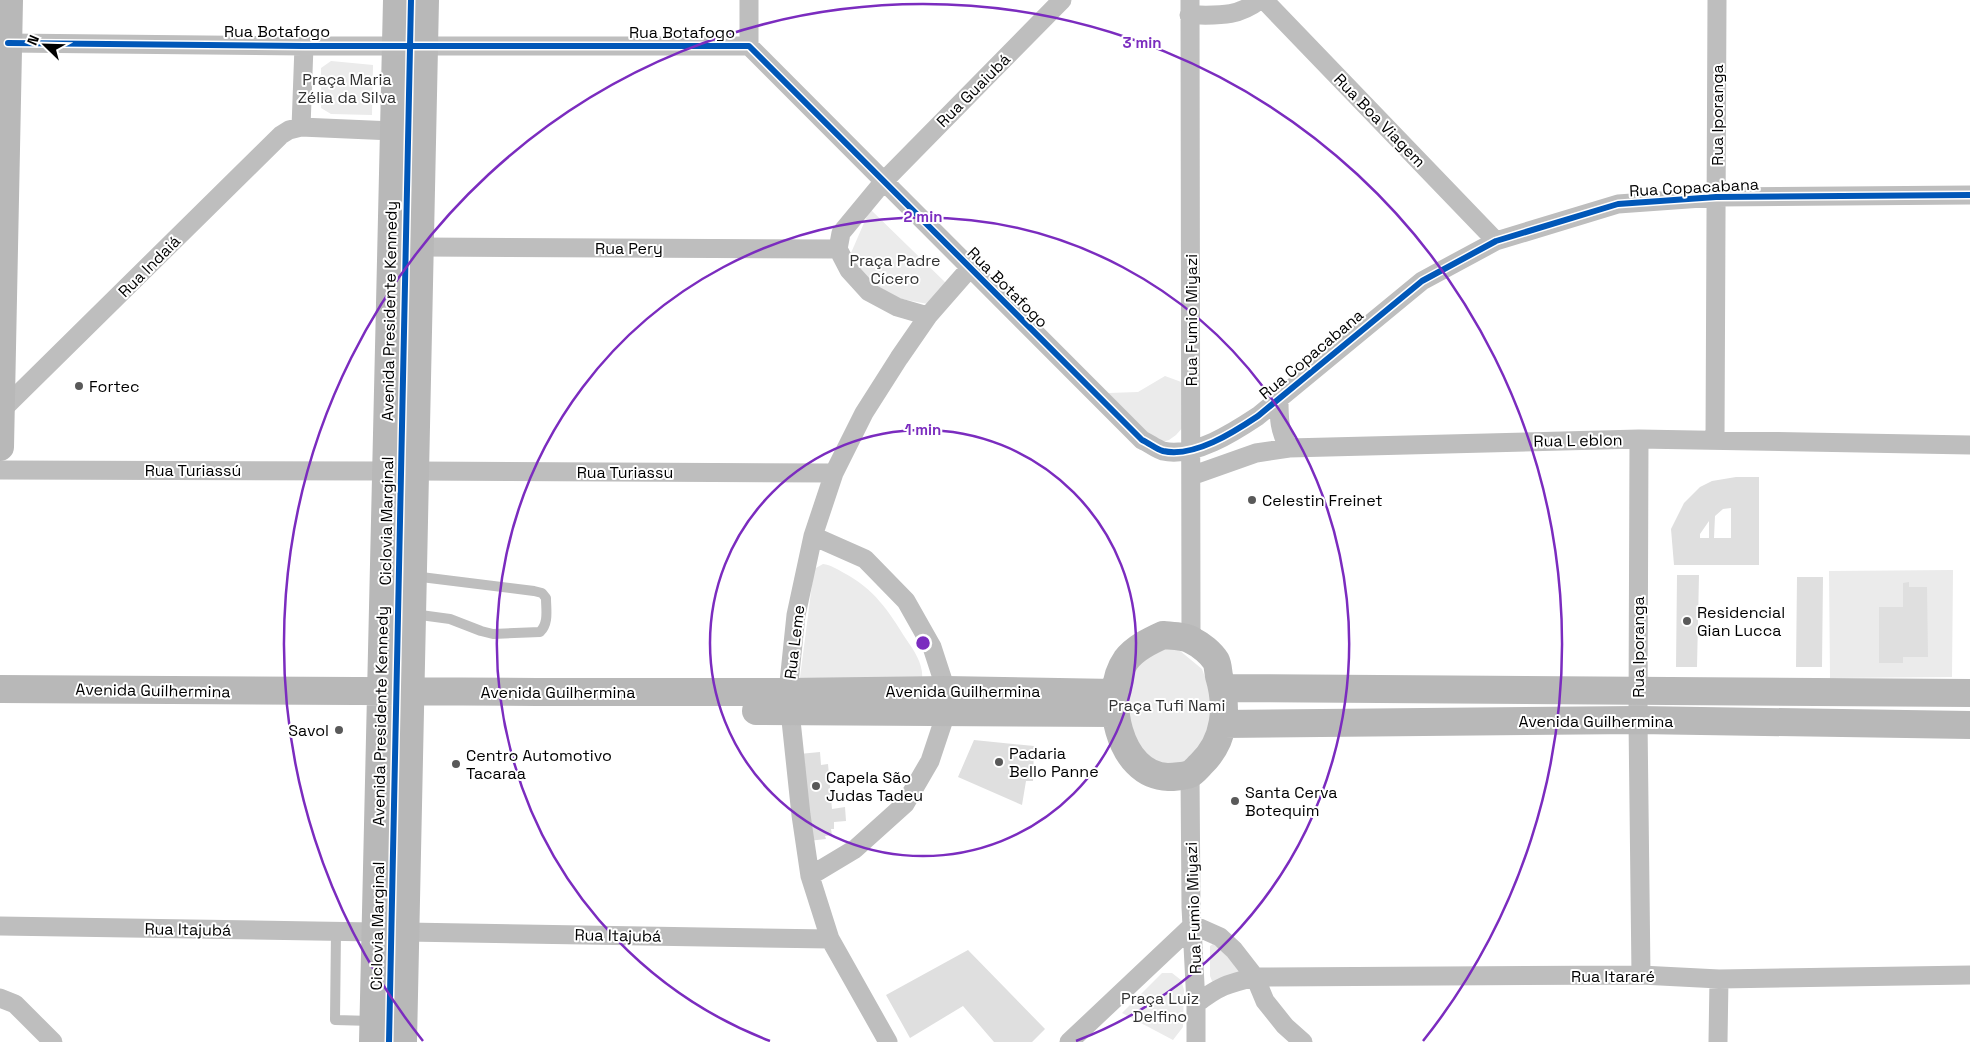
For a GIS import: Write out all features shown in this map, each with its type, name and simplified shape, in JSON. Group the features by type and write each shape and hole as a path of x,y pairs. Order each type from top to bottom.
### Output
{"street":[{"path":"0,447 9,0"},
{"name":"Avenida Presidente Kennedy","path":"373,1032 397,0"},
{"name":"Avenida Presidente Kennedy","path":"403,1042 425,0"},
{"path":"749,46 750,0"},
{"name":"Rua Guaiubá","path":"884,181 1062,0"},
{"path":"1190,8 1228,15 1247,10 1260,0"},
{"name":"Rua Boa Viagem","path":"1264,0 1496,241"},
{"name":"Rua Iporanga","path":"1715,440 1717,0"},
{"name":"Rua Fumio Miyazi","path":"1190,8 1191,639"},
{"name":"Rua Botafogo","path":"8,43 304,46 749,46 1142,440 1163,451 1191,451"},
{"path":"304,46 301,127 393,131"},
{"name":"Rua Indaiá","path":"1,412 281,135 289,130 301,127"},
{"path":"884,181 841,233 838,249 848,270 869,292 898,307 928,316"},
{"name":"Rua Copacabana","path":"1191,451 1240,428 1258,416 1422,281 1496,241 1618,204 1716,198 1970,196"},
{"name":"Rua Pery","path":"420,247 838,249"},
{"name":"Rua Leme","path":"888,1042 830,939 810,876 801,816 789,702 796,615 813,536 834,473 864,413 928,316 970,268"},
{"path":"1279,399 1281,434 1289,448"},
{"name":"Rua Iporanga","path":"1639,439 1638,720 1641,975"},
{"name":"Rua L eblon","path":"1191,476 1256,453 1289,448 1639,439 1970,445"},
{"name":"Rua Turiassú","path":"0,470 385,471"},
{"name":"Rua Turiassu","path":"415,471 834,473"},
{"path":"810,876 855,849 905,804 930,761 943,722 945,701 932,647 906,601 864,559 813,536"},
{"path":"1164,635 1191,639 1204,648 1215,660 1223,688 1225,706 1223,724 1216,747 1190,774 1166,777 1147,771 1134,761 1121,739 1115,703 1117,680 1126,660 1144,644 1164,635"},
{"name":"Avenida Guilhermina","path":"0,688 380,701"},
{"name":"Avenida Guilhermina","path":"1223,688 1638,691 1802,690 1970,693"},
{"name":"Avenida Guilhermina","path":"0,707 410,700 1115,703"},
{"name":"Avenida Guilhermina","path":"1223,724 1638,720 1970,725"},
{"name":"Rua Fumio Miyazi","path":"1190,774 1196,1042"},
{"path":"1068,1042 1193,925 1220,937 1234,950 1255,977 1265,1001 1286,1026 1303,1042"},
{"name":"Rua Itajubá","path":"0,926 375,932"},
{"name":"Rua Itajubá","path":"406,932 830,939"},
{"name":"Rua Itararé","path":"1196,1004 1214,989 1255,977 1641,975 1719,979 1970,975"},
{"path":"1718,1042 1719,979"},
{"path":"0,998 15,1004 53,1042"}],"lane":[{"path":"412,614 450,618 493,634 540,632 545,627 546,620 546,598 542,593 413,576"},
{"path":"336,931 335,1020 373,1032"}],"green space":[{"name":"Praça Maria Zélia da Silva","path":"331,61 373,65 372,115 331,114 321,108 321,68"},
{"name":"Praça Padre Cícero","path":"870,209 947,284 933,305 894,297 874,287 865,279 851,253"},
{"path":"1165,376 1184,383 1184,426 1176,435 1162,442 1150,438 1108,393 1138,392"},
{"path":"823,564 834,567 855,579 880,601 916,654 922,670 922,681 799,685 814,569"},
{"path":"1953,570 1952,677 1830,678 1829,571"},
{"name":"Praça Tufi Nami","path":"1152,646 1179,650 1202,669 1209,688 1212,712 1205,738 1191,758 1176,770 1157,773 1123,723 1133,660"},
{"path":"1213,944 1233,962 1242,974 1212,981 1210,976 1210,946"},
{"name":"Praça Luiz Delfino","path":"1162,973 1172,973 1181,980 1184,990 1183,1027 1173,1040 1122,1013"}],"building":[{"path":"1736,477 1759,477 1759,565 1674,565 1671,529 1684,503 1700,487 1712,481","holes":["1731,508 1731,538 1714,538 1715,516 1723,509","1709,521 1709,538 1700,538 1700,534"]},
{"name":"Residencial Gian Lucca","path":"1677,575 1699,575 1697,667 1676,667"},
{"path":"1797,577 1823,577 1822,667 1796,667"},
{"path":"1909,582 1909,587 1927,587 1928,657 1903,657 1903,663 1879,663 1879,607 1903,607 1903,583"},
{"name":"Padaria Bello Panne","path":"974,740 1034,746 1033,781 1026,781 1022,805 958,777"},
{"name":"Capela São Judas Tadeu","path":"820,752 821,765 828,764 832,809 845,807 846,821 834,822 834,829 831,829 832,835 825,836 826,839 808,841 799,754"},
{"path":"968,950 1045,1029 1032,1042 994,1042 963,1006 910,1038 886,995"}],"cycle path":[{"name":"Ciclovia Marginal","path":"389,1042 411,0"},
{"path":"8,43 304,46 749,46 1142,440 1160,450 1175,452 1188,451 1213,442 1258,416 1422,281 1496,241 1618,204 1716,197 1970,195"}],"place":[{"name":"Fortec","path":"79,386"},
{"name":"Celestin Freinet","path":"1252,500"},
{"name":"Residencial Gian Lucca","path":"1687,621"},
{"name":"Savol","path":"339,730"},
{"name":"Padaria Bello Panne","path":"999,762"},
{"name":"Centro Automotivo Tacaraa","path":"456,764"},
{"name":"Capela São Judas Tadeu","path":"816,786"},
{"name":"Santa Cerva Botequim","path":"1235,801"}]}
